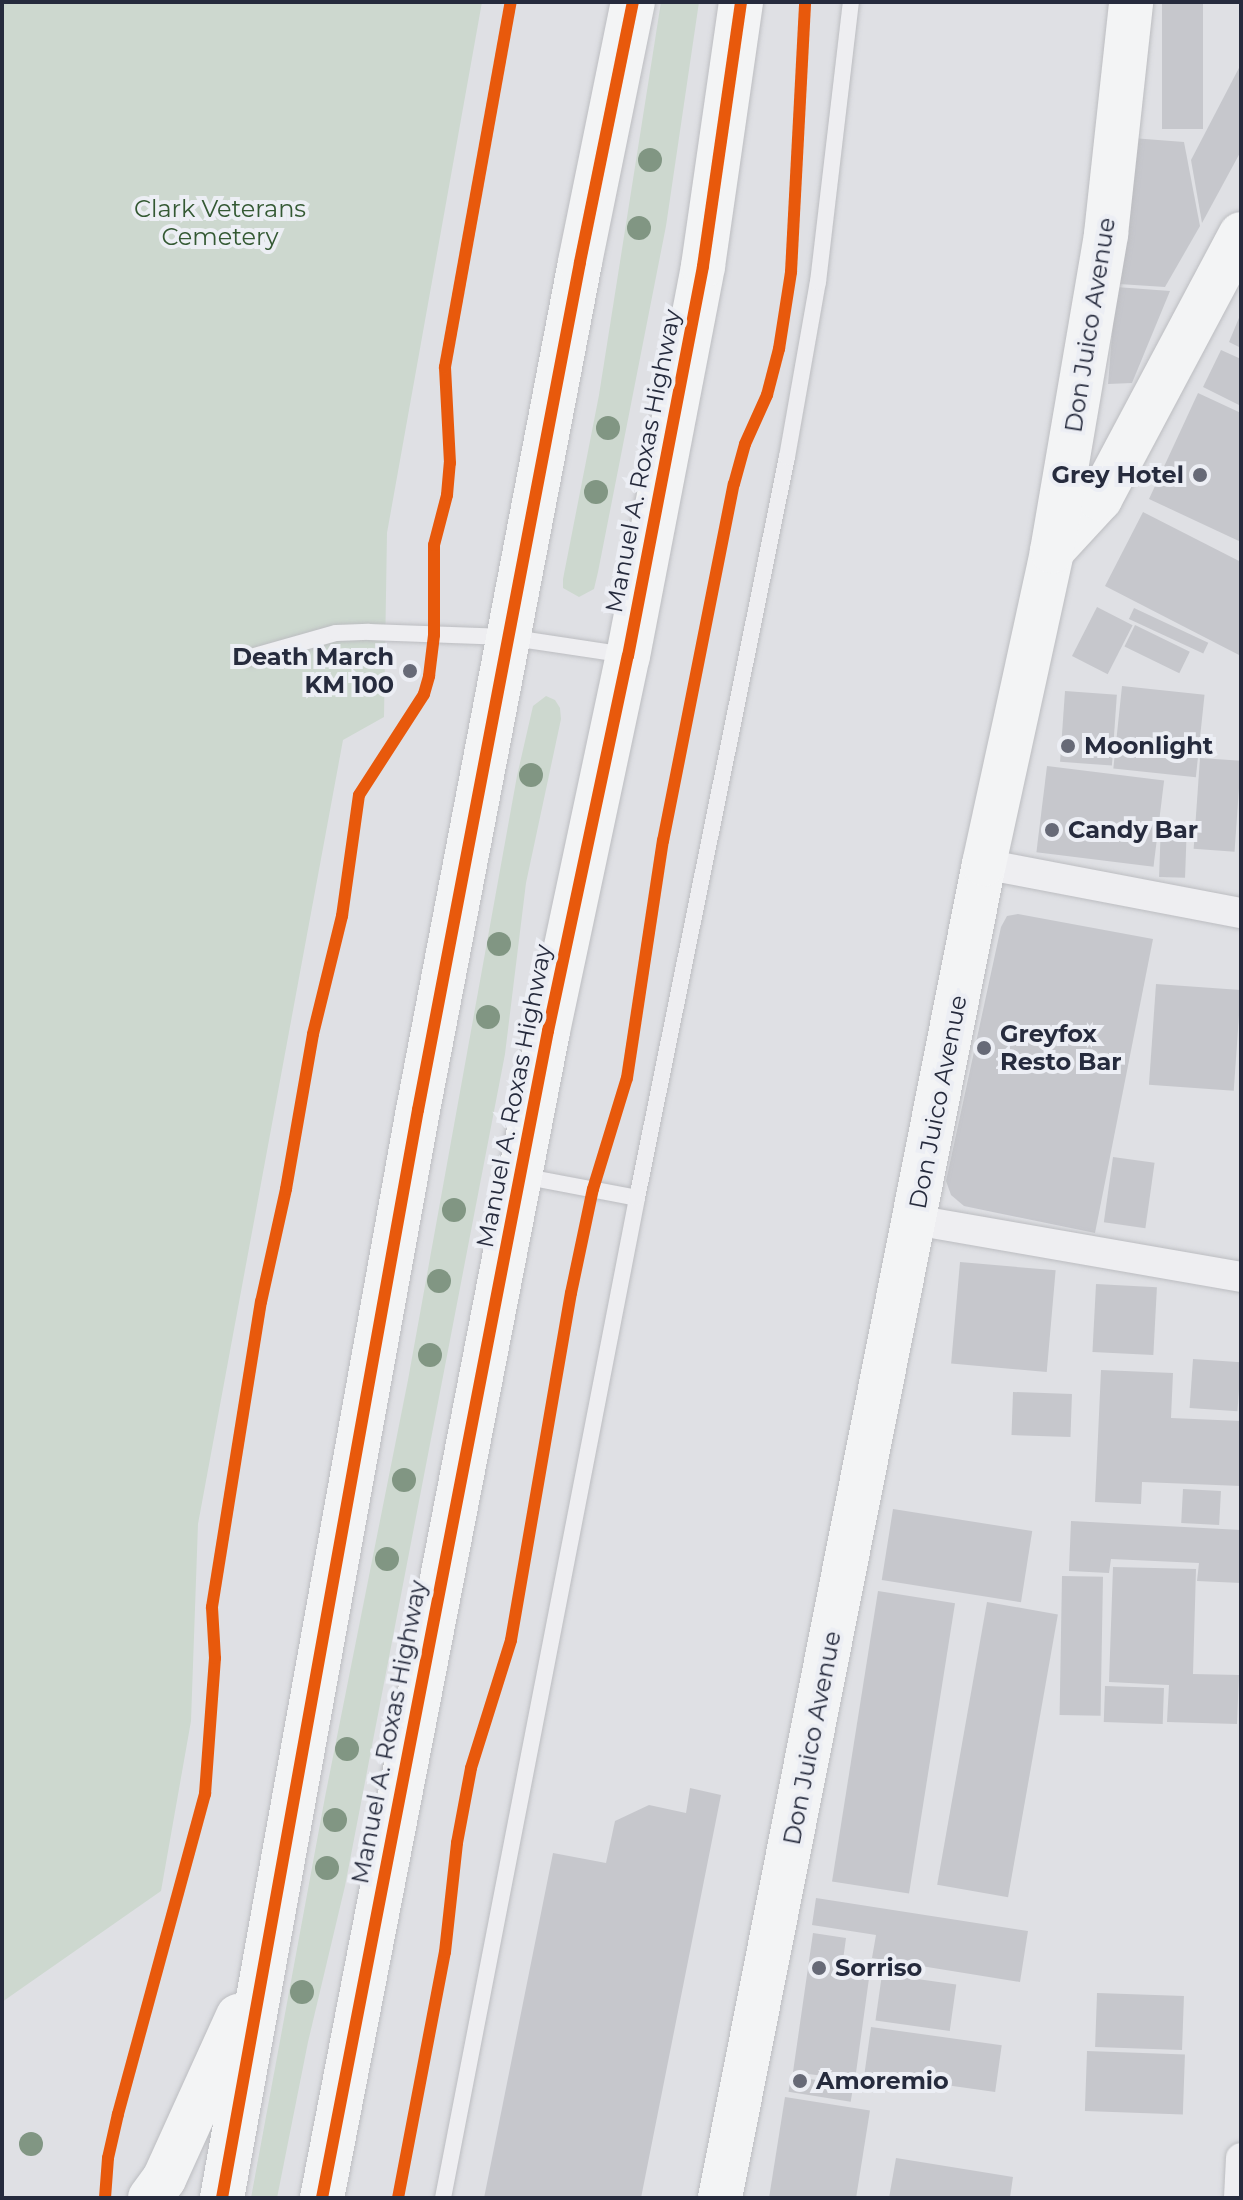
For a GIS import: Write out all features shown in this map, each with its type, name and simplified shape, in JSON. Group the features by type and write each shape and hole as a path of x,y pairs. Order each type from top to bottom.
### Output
{"main road":[{"path":"222,2198 262,1964 507,637 633,2"},
{"name":"Manuel A. Roxas Highway","path":"322,2198 520,1176 628,656 703,266 741,2"},
{"name":"Don Juico Avenue","path":"720,2198 984,864 1052,551 1106,234 1131,2"},
{"path":"1052,551 1100,499 1241,234"},
{"path":"150,2198 164,2179 262,1964"}],"street":[{"path":"984,864 1241,913"},
{"path":"915,1220 1241,1277"}],"lane":[{"path":"443,2198 637,1198 789,442 818,282 851,2"},
{"path":"251,657 336,633 507,637 628,656"},
{"path":"520,1176 637,1198"}],"green space":[{"name":"Clark Veterans Cemetery","path":"2,2 482,2 387,533 384,717 343,740 198,1524 191,1721 161,1891 2,2002"},
{"path":"661,2 699,2 666,226 598,572 594,589 579,597 563,588 563,579 599,395"},
{"path":"546,696 555,700 561,719 526,883 505,1054 345,1886 308,2042 277,2198 251,2198 325,1797 408,1380 517,776 533,706"}],"building":[{"path":"1162,2 1203,2 1203,129 1162,129"},
{"path":"1241,64 1241,151 1202,223 1191,160"},
{"path":"1132,138 1184,142 1200,226 1165,287 1119,284"},
{"path":"1116,287 1170,291 1132,383 1108,384"},
{"path":"1241,313 1241,348 1229,342"},
{"path":"1221,350 1241,359 1241,406 1203,387"},
{"name":"Grey Hotel","path":"1198,393 1241,413 1241,542 1149,499"},
{"path":"1143,512 1241,562 1241,656 1105,586"},
{"path":"1097,607 1133,625 1108,674 1072,656"},
{"path":"1134,608 1208,643 1203,654 1129,619"},
{"path":"1135,625 1190,652 1179,673 1124,647"},
{"path":"1122,686 1205,695 1196,777 1113,769"},
{"path":"1065,691 1117,695 1112,765 1060,762"},
{"path":"1200,758 1241,761 1235,852 1194,849"},
{"path":"1047,766 1164,780 1154,867 1036,852"},
{"path":"1161,822 1187,823 1185,878 1159,877"},
{"path":"1018,914 1153,939 1095,1233 964,1206 951,1195 946,1181 1001,927 1007,916"},
{"path":"1156,984 1241,990 1234,1091 1149,1085"},
{"path":"1113,1157 1155,1163 1145,1228 1104,1222"},
{"path":"960,1262 1056,1270 1047,1372 951,1364"},
{"path":"1096,1284 1157,1287 1153,1355 1092,1352"},
{"path":"1193,1359 1241,1362 1237,1411 1190,1408"},
{"path":"1101,1370 1173,1373 1171,1418 1241,1421 1241,1486 1142,1482 1141,1504 1095,1502"},
{"path":"1013,1392 1072,1394 1070,1437 1011,1435"},
{"path":"1183,1489 1221,1491 1219,1525 1181,1523"},
{"path":"893,1509 1032,1531 1021,1602 882,1580"},
{"path":"1071,1521 1241,1530 1241,1583 1197,1581 1199,1563 1111,1559 1109,1573 1069,1571"},
{"path":"1113,1567 1196,1569 1193,1674 1239,1675 1237,1724 1167,1722 1169,1685 1109,1682"},
{"path":"1062,1576 1103,1577 1101,1716 1060,1715"},
{"path":"878,1591 955,1603 909,1894 832,1881"},
{"path":"987,1602 1058,1615 1008,1897 937,1885"},
{"path":"1105,1686 1164,1688 1163,1724 1104,1722"},
{"path":"690,1788 721,1795 641,2198 484,2198 553,1853 606,1863 615,1821 649,1805 686,1813"},
{"path":"816,1898 1028,1931 1020,1982 872,1958 876,1935 812,1925"},
{"path":"813,1933 846,1938 843,1960 871,1964 855,2080 793,2072"},
{"path":"882,1974 956,1984 950,2031 875,2021"},
{"path":"1097,1993 1184,1996 1182,2050 1095,2047"},
{"path":"871,2027 1002,2045 995,2092 864,2074"},
{"path":"1087,2051 1185,2054 1183,2114 1085,2111"},
{"path":"791,2076 853,2086 851,2102 788,2092"},
{"path":"785,2097 870,2110 856,2198 769,2198"},
{"path":"896,2158 1013,2177 1010,2198 889,2198"}],"cycle path":[{"path":"105,2198 108,2158 118,2114 205,1794 215,1658 212,1607 261,1302 286,1189 313,1034 342,916 359,795 424,694 429,676 434,635 434,545 447,495 450,463 445,367 511,2"},
{"path":"222,2198 418,1110 580,262 633,2"},
{"path":"322,2198 548,1031 628,656 703,266 741,2"},
{"path":"398,2198 445,1952 457,1843 471,1768 511,1640 571,1293 593,1189 627,1078 663,841 734,484 745,444 767,395 779,349 791,272 805,2"}],"place":[{"name":"Grey Hotel","path":"1200,475"},
{"name":"Death March KM 100","path":"410,671"},
{"name":"Moonlight","path":"1068,746"},
{"name":"Candy Bar","path":"1052,830"},
{"name":"Greyfox Resto Bar","path":"984,1048"},
{"name":"Sorriso","path":"819,1968"},
{"name":"Amoremio","path":"800,2081"}]}
